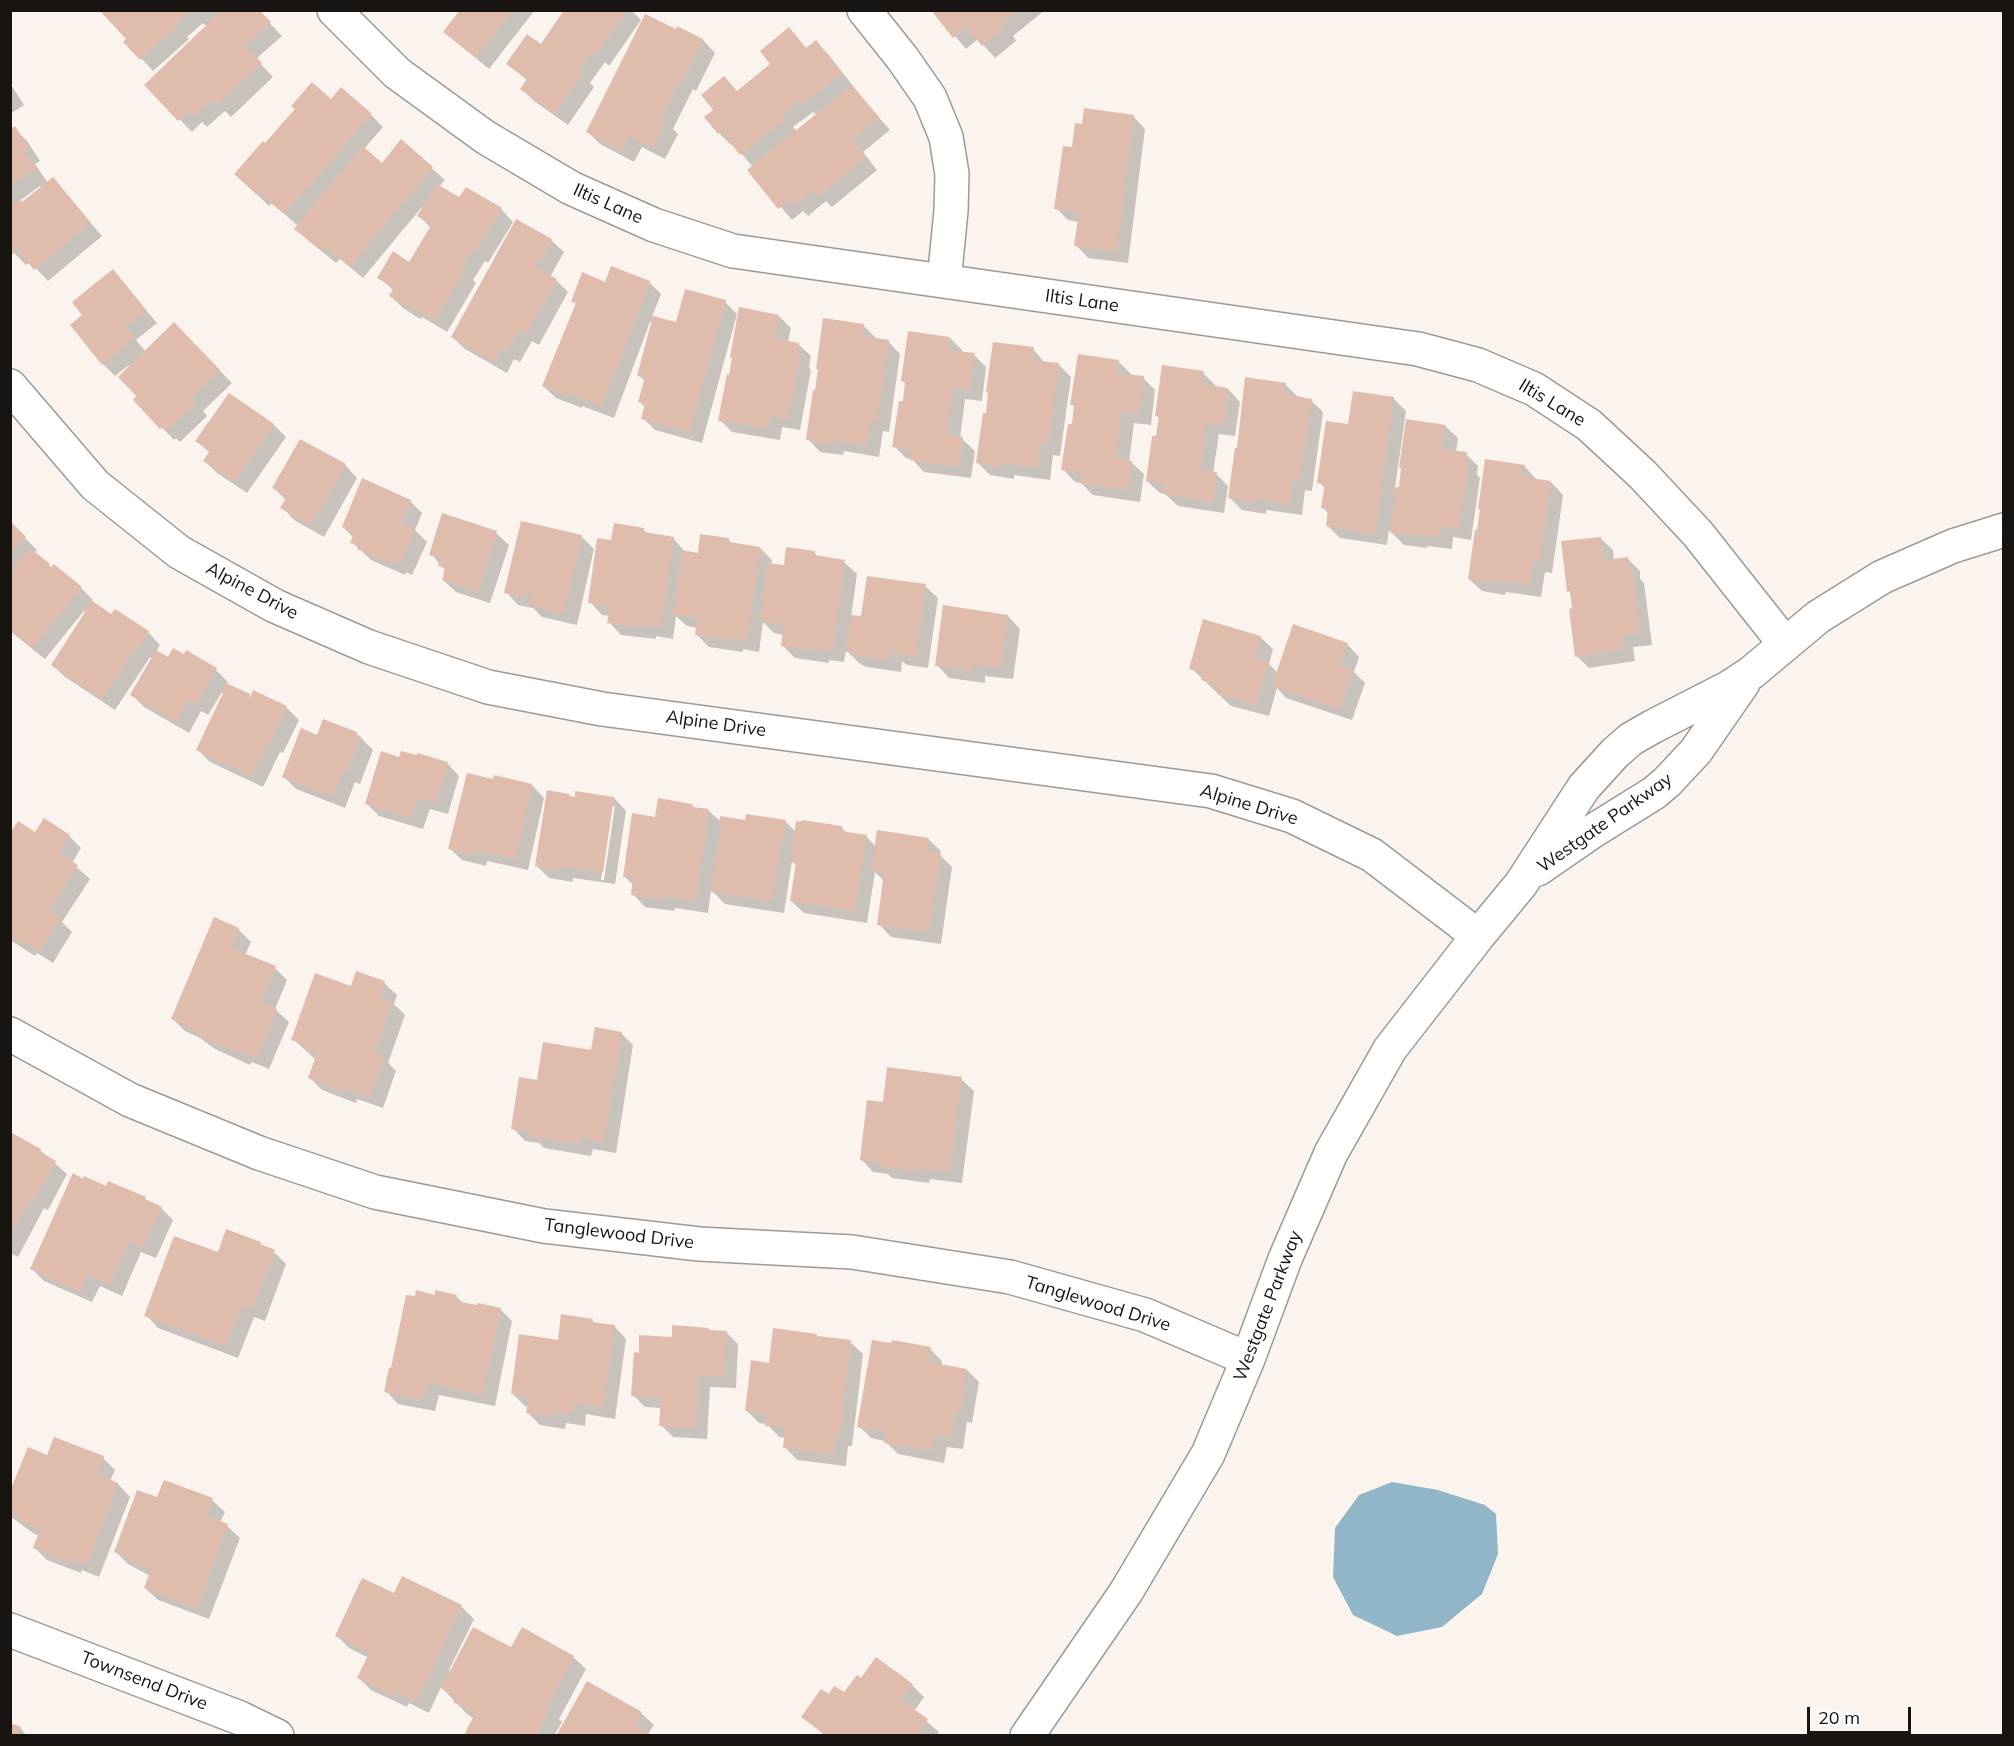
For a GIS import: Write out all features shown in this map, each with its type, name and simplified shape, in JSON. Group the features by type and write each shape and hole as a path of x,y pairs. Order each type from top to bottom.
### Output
{"street":[{"name":"Iltis Lane","path":"334,10 397,73 485,137 571,188 654,225 733,251 1418,349 1478,365 1534,388 1589,424 1643,475 1698,534 1785,644"},
{"path":"864,10 903,59 930,98 946,137 952,183 944,281"},
{"name":"Alpine Drive","path":"10,386 95,485 179,552 275,606 369,647 488,687 602,709 1211,791 1292,816 1372,855 1478,936"},
{"name":"Westgate Parkway","path":"1027,1736 1126,1592 1208,1454 1248,1359 1285,1259 1331,1153 1390,1049 1521,884 1584,787 1631,739 1728,688 1751,673 1818,616 1882,577 1953,546 2004,530"},
{"name":"Westgate Parkway","path":"1521,884 1565,849 1634,807 1667,782 1696,751 1751,673"},
{"name":"Tanglewood Drive","path":"10,1034 130,1100 259,1153 375,1192 544,1226 699,1244 852,1252 1010,1277 1145,1315 1248,1359"},
{"name":"Townsend Drive","path":"10,1630 240,1718 277,1736"}],"water":[{"path":"1392,1482 1438,1490 1485,1505 1496,1514 1498,1554 1482,1594 1442,1627 1397,1636 1353,1615 1333,1577 1335,1528 1359,1495"}],"building":[{"path":"103,10 196,10 191,14 190,12 176,24 178,26 140,60 123,42 126,39 101,12"},
{"path":"222,10 259,10 271,22 245,46 262,63 217,105 212,100 194,116 190,111 178,121 144,85"},
{"path":"460,10 513,10 476,58 443,32"},
{"path":"564,10 627,10 596,55 592,51 579,70 583,73 555,114 520,89 527,79 506,64 527,34 541,44"},
{"path":"931,10 1018,10 1002,24 1005,28 982,46 966,27 953,38"},
{"path":"645,14 703,39 683,80 680,78 661,118 666,120 653,148 629,136 622,151 586,132"},
{"path":"789,27 806,48 816,40 842,73 803,104 800,100 782,115 785,119 740,155 721,131 718,134 704,117 713,110 701,95 724,76 737,91 770,64 760,51"},
{"path":"312,82 331,99 341,87 372,114 284,214 258,192 256,194 234,174 295,109 291,106"},
{"path":"852,85 879,117 852,139 866,157 819,196 813,190 794,205 790,200 778,209 747,170"},
{"path":"1084,108 1134,115 1116,252 1074,246 1079,212 1054,209 1063,146 1072,147 1075,123 1082,124"},
{"path":"15,126 29,148 24,152 36,169 10,186 10,129"},
{"path":"401,139 433,167 350,267 327,248 323,252 294,229 363,146 382,163"},
{"path":"53,177 91,223 34,270 19,251 22,247 13,254 10,251 10,207 20,199 22,202"},
{"path":"437,184 459,197 466,187 502,208 475,252 472,250 461,267 465,270 434,321 389,296 394,288 377,278 393,251 409,262 432,224 417,216"},
{"path":"516,219 552,239 536,268 557,279 526,334 519,330 507,351 502,348 494,362 451,337"},
{"path":"611,266 650,281 602,406 542,386 576,303 571,302 582,272 605,282"},
{"path":"113,269 146,310 125,327 134,338 102,365 70,325 82,315 72,302"},
{"path":"685,289 726,300 690,432 641,419 645,404 638,402 645,377 637,376 653,316 676,322"},
{"path":"739,307 779,315 775,338 799,343 797,356 800,356 788,419 770,415 768,428 718,421 727,374 729,375"},
{"path":"823,318 864,324 862,336 889,340 877,421 871,420 867,445 832,440 831,444 806,440 818,369 816,369"},
{"path":"174,322 220,370 192,398 196,402 167,431 163,427 160,429 133,400 136,396 118,377"},
{"path":"908,331 950,337 948,350 975,353 970,390 953,388 947,435 963,437 959,467 910,460 912,450 892,447 899,401 903,401 905,382 901,381"},
{"path":"993,342 1034,347 1032,360 1059,363 1048,444 1041,443 1038,468 1002,463 1002,467 976,463 983,413 986,413 988,393 986,392"},
{"path":"1078,354 1119,360 1117,373 1144,376 1139,413 1122,411 1116,459 1132,461 1128,490 1079,483 1081,473 1061,470 1068,424 1072,424 1074,405 1070,405"},
{"path":"1162,365 1204,371 1202,384 1228,388 1223,425 1207,422 1200,470 1217,472 1213,502 1164,494 1165,484 1146,481 1152,436 1156,436 1159,416 1155,416"},
{"path":"1245,377 1286,383 1284,394 1312,399 1300,479 1293,478 1290,504 1254,498 1254,502 1228,498 1235,448 1237,448"},
{"path":"1353,391 1394,397 1375,534 1326,526 1328,509 1321,508 1325,484 1317,483 1326,421 1348,424"},
{"path":"229,393 274,424 235,482 203,461 210,451 195,441"},
{"path":"1406,419 1446,425 1442,449 1467,452 1465,463 1468,464 1459,529 1441,526 1440,537 1390,533 1396,487 1399,487 1401,468 1399,468"},
{"path":"300,439 346,464 311,525 280,508 287,496 272,488"},
{"path":"1485,459 1525,465 1524,477 1551,481 1540,562 1533,560 1529,585 1468,579 1480,509 1478,509"},
{"path":"362,478 411,500 401,523 415,529 400,564 394,561 392,564 357,549 359,546 350,543 354,533 342,527"},
{"path":"442,513 497,531 478,592 442,580 445,568 438,566 441,559 429,555"},
{"path":"10,521 26,537 10,552"},
{"path":"521,521 582,535 564,614 528,605 531,593 526,592 525,598 504,593"},
{"path":"614,523 644,528 644,532 674,537 661,627 645,625 644,628 607,623 610,606 588,603 597,538 611,540"},
{"path":"700,534 729,538 729,542 760,547 747,640 695,635 697,618 673,614 682,550 698,553"},
{"path":"1601,537 1604,560 1628,557 1629,569 1632,569 1640,633 1622,636 1624,649 1575,657 1569,609 1572,608 1570,591 1567,592 1561,541"},
{"path":"786,547 815,551 814,555 845,560 833,651 781,646 784,625 760,621 768,563 784,565"},
{"path":"30,548 50,564 45,570 47,571 54,564 82,587 32,648 10,630 10,572"},
{"path":"867,576 926,584 916,657 893,653 894,649 891,649 889,660 846,652 851,615 861,616"},
{"path":"91,600 111,614 115,609 149,631 102,699 51,665"},
{"path":"943,605 1008,615 1001,668 974,664 973,671 935,666"},
{"path":"1203,619 1261,636 1255,658 1269,661 1256,705 1217,694 1219,686 1201,680 1203,673 1189,669"},
{"path":"1293,624 1348,643 1340,665 1353,669 1340,709 1272,686"},
{"path":"173,648 184,654 186,650 217,668 196,704 189,700 176,722 130,695 156,650 168,657"},
{"path":"226,683 250,694 250,698 253,690 287,706 251,776 196,750"},
{"path":"323,719 357,732 356,735 361,736 347,772 343,771 332,797 282,777 301,728 317,735"},
{"path":"381,751 399,757 401,751 417,755 417,753 448,762 435,803 418,798 411,818 365,804"},
{"path":"467,773 493,779 494,775 532,784 516,859 475,850 474,855 448,849"},
{"path":"547,790 575,797 575,791 614,797 603,872 561,866 561,870 535,866"},
{"path":"658,798 709,809 696,901 663,896 662,900 631,895 633,878 623,877 632,813 655,817"},
{"path":"746,814 786,820 784,838 781,838 772,901 711,892 721,828 718,828 720,816 745,820"},
{"path":"44,818 70,835 58,853 78,865 50,911 61,918 40,951 10,937 10,833 18,821 35,832"},
{"path":"802,820 842,826 841,831 867,835 855,911 790,901 796,863 790,862 796,821 801,822"},
{"path":"877,830 929,838 927,851 941,854 929,932 877,925 884,873 871,871"},
{"path":"214,917 239,928 231,948 276,966 261,1002 277,1009 257,1058 201,1038 202,1035 190,1030 192,1028 171,1019"},
{"path":"356,971 385,981 380,997 393,1001 375,1053 384,1057 370,1097 345,1088 344,1092 308,1078 317,1053 303,1048 304,1044 291,1040 315,973 351,986"},
{"path":"595,1027 622,1032 604,1142 581,1138 579,1144 530,1136 530,1132 511,1129 519,1077 537,1080 543,1042 591,1050"},
{"path":"887,1067 962,1077 950,1172 879,1166 879,1162 860,1160 867,1100 883,1102"},
{"path":"10,1132 41,1149 40,1152 56,1161 35,1199 32,1197 10,1236"},
{"path":"73,1173 83,1179 84,1176 106,1186 108,1181 146,1197 145,1199 162,1207 143,1247 129,1241 110,1285 87,1274 80,1291 30,1269"},
{"path":"226,1229 261,1242 260,1244 275,1250 252,1310 242,1306 226,1346 144,1316 174,1236 218,1252"},
{"path":"416,1290 435,1295 435,1290 457,1295 456,1301 501,1308 483,1395 427,1383 423,1400 384,1392 406,1295 415,1296"},
{"path":"561,1314 615,1325 603,1407 574,1403 573,1414 554,1411 553,1417 526,1413 529,1397 511,1394 519,1334 558,1340"},
{"path":"672,1325 727,1331 724,1377 698,1375 696,1428 659,1426 661,1397 631,1396 634,1352 639,1353 639,1335 672,1337"},
{"path":"773,1328 817,1334 816,1343 818,1343 818,1336 851,1340 840,1435 836,1434 834,1454 783,1448 785,1428 765,1426 766,1414 745,1411 751,1360 769,1363"},
{"path":"872,1340 891,1343 892,1340 931,1347 929,1362 967,1369 960,1411 955,1411 951,1438 935,1435 932,1451 884,1443 886,1431 857,1427"},
{"path":"54,1437 104,1456 97,1474 118,1483 87,1565 70,1559 68,1562 33,1548 40,1529 19,1521 20,1517 10,1513 10,1491 28,1447 47,1455"},
{"path":"164,1480 213,1498 207,1516 228,1524 197,1608 144,1588 151,1569 129,1561 130,1558 114,1552 137,1490 157,1497"},
{"path":"402,1576 462,1605 416,1702 397,1692 395,1696 357,1678 369,1653 335,1636 362,1578 394,1593"},
{"path":"473,1627 511,1647 522,1627 574,1656 547,1707 550,1709 536,1736 470,1736 465,1733 475,1714 453,1702 456,1697 441,1688"},
{"path":"876,1657 913,1684 901,1700 928,1719 916,1736 827,1736 801,1717 821,1689 829,1694 834,1686 844,1692 857,1675 861,1678"},
{"path":"587,1681 642,1712 635,1725 653,1736 556,1736"},
{"path":"10,1723 21,1727 18,1736 10,1736"}]}
